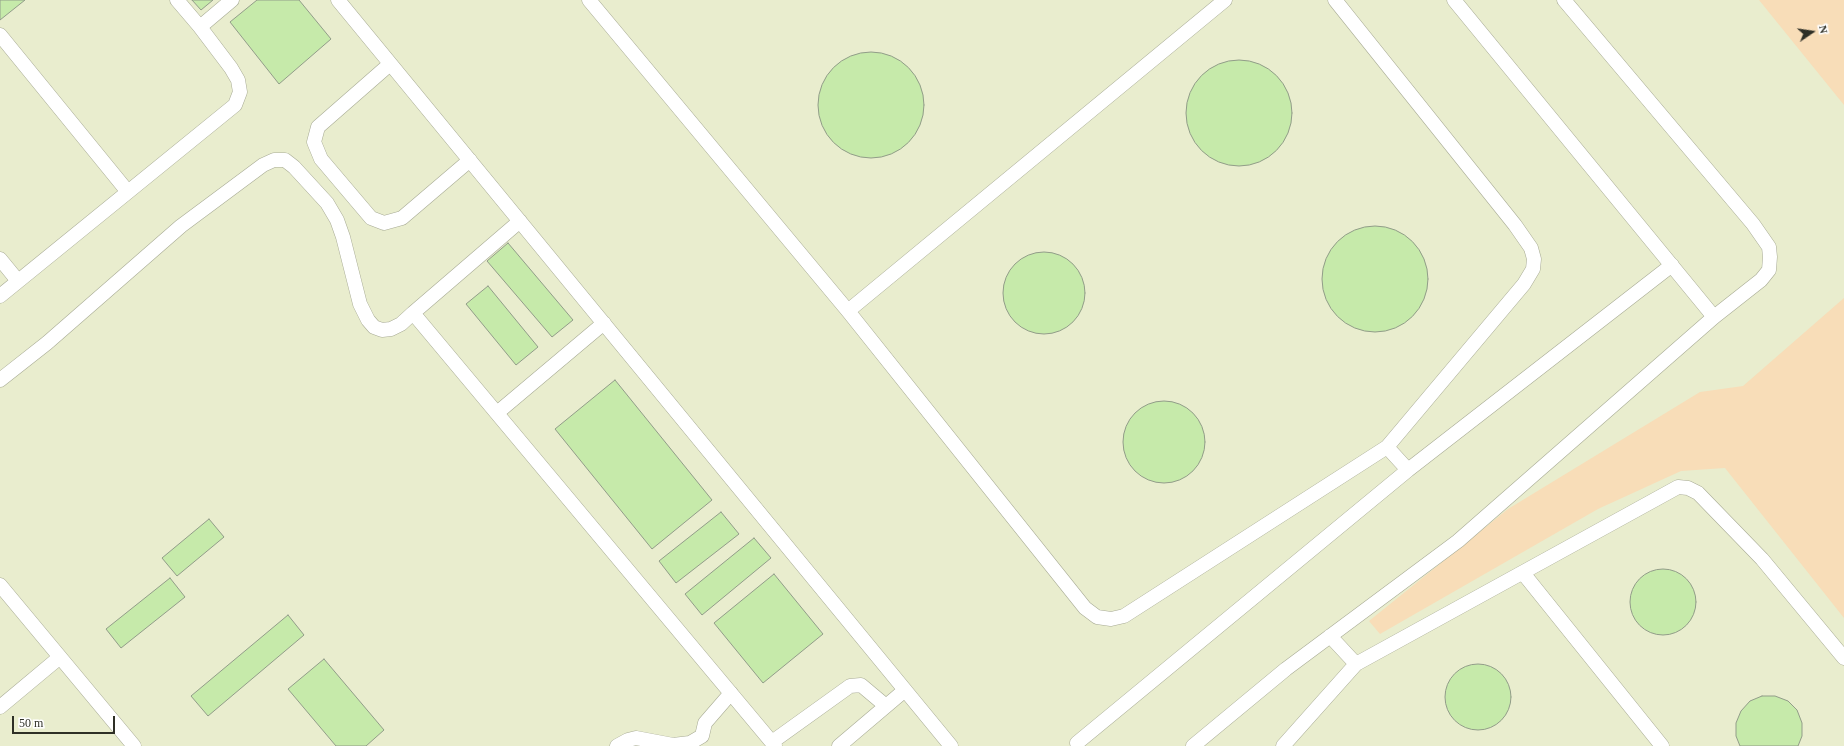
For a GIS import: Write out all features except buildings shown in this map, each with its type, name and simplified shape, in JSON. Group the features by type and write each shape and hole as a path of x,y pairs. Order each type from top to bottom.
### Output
{"lane":[{"path":"0,296 235,105 240,92 238,80 231,68 200,27 177,0"},
{"path":"200,27 232,0"},
{"path":"338,0 951,746"},
{"path":"589,0 848,311 1085,608 1097,616 1111,619 1124,616 1387,447 1524,284 1533,269 1534,259 1531,248 1515,225 1335,0"},
{"path":"848,311 1225,0"},
{"path":"1454,0 1714,317"},
{"path":"1193,746 1286,669 1458,541 1714,317 1761,280 1769,270 1769,247 1753,224 1564,0"},
{"path":"0,35 128,192"},
{"path":"390,64 318,127 314,142 320,159 371,218 384,223 402,218 470,160"},
{"path":"0,380 47,343 182,226 263,165 274,160 285,160 294,166 327,203 337,220 343,237 360,304 368,320 374,327 382,330 391,329 401,324 520,221"},
{"path":"0,259 18,281"},
{"path":"1077,743 1408,470 1672,265"},
{"path":"413,313 732,693 773,744 850,686 861,685 886,706"},
{"path":"497,413 604,323"},
{"path":"1387,447 1408,470"},
{"path":"1283,746 1356,664 1678,487 1688,488 1698,493 1762,559 1844,658"},
{"path":"1523,573 1662,746"},
{"path":"0,585 134,746"},
{"path":"1330,636 1356,664"},
{"path":"0,706 60,657"},
{"path":"839,746 905,690"},
{"path":"617,746 628,740 636,738 673,745 690,743 702,736 705,723 732,693"}],"shaded area":[{"path":"0,0 1844,0 1844,746 0,746"},
{"path":"1759,0 1844,0 1844,105"},
{"path":"1844,298 1844,618 1725,468 1681,471 1598,509 1380,634 1369,621 1508,509 1700,392 1743,386"}]}
